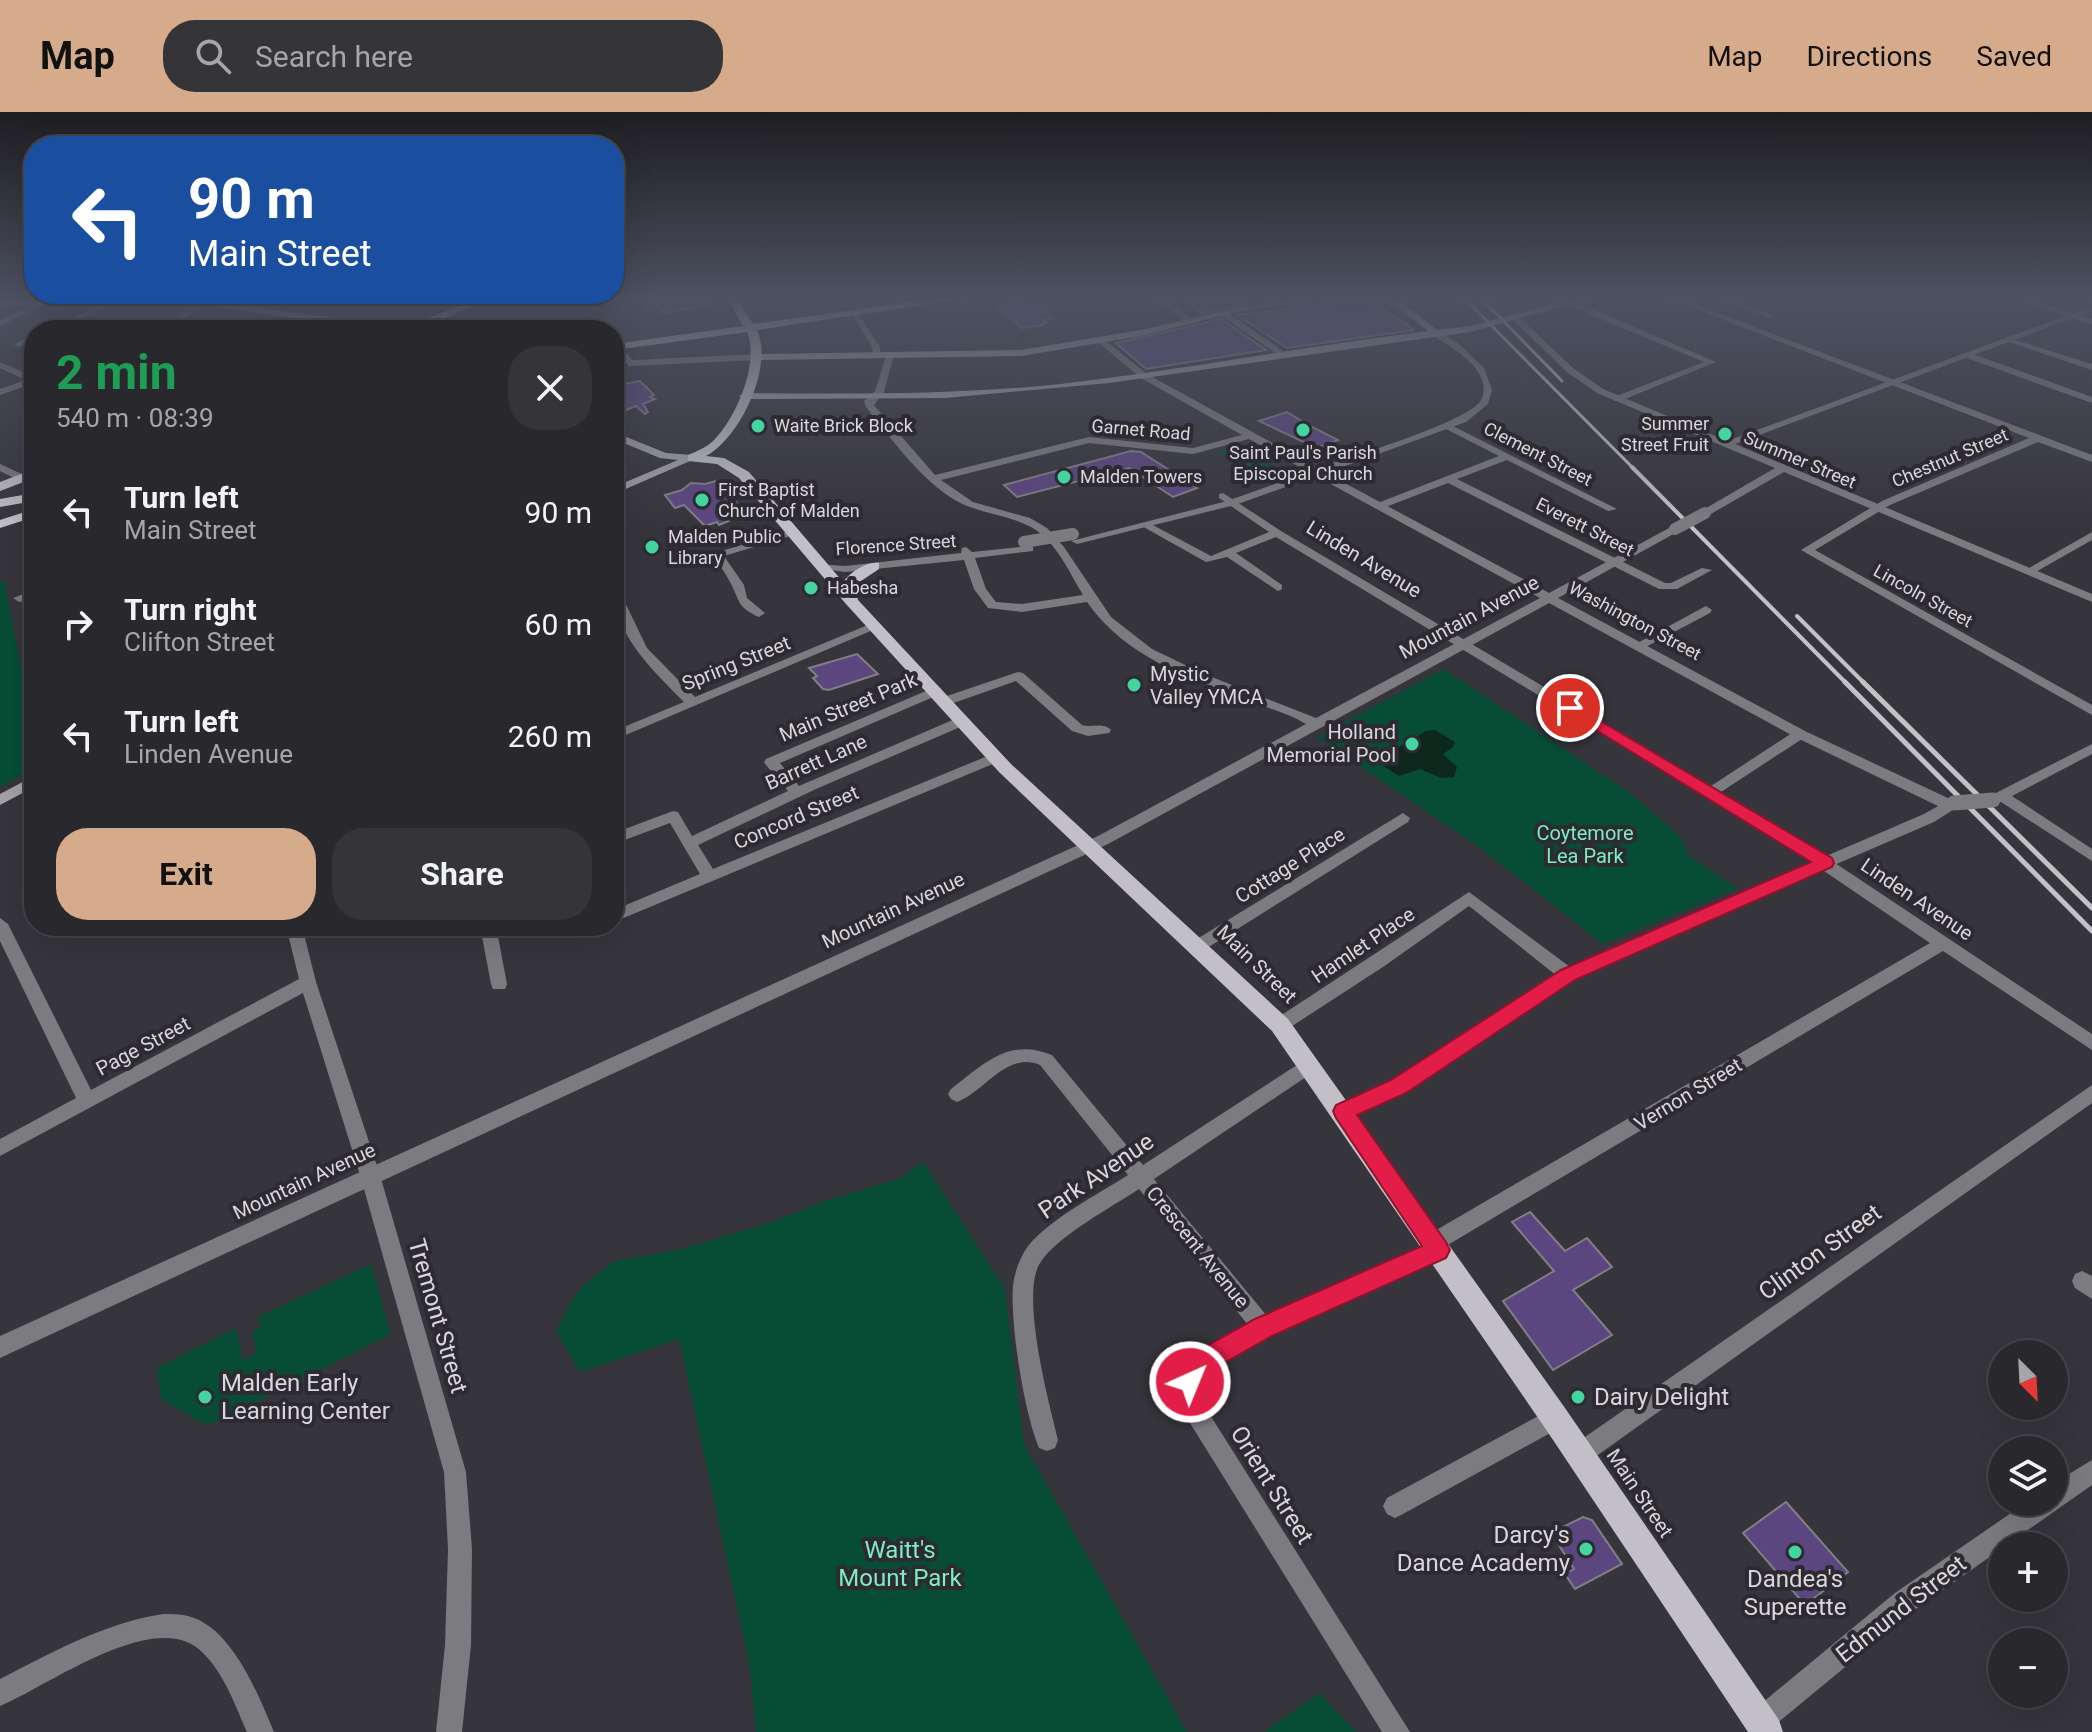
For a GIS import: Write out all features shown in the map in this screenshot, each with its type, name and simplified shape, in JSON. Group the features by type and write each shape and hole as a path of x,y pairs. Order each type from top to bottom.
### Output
{"main road":[{"path":"624,487 692,458 720,440 744,396 752,374"},
{"path":"744,396 875,397 1008,392 1159,374"},
{"path":"624,439 664,456 692,458"},
{"path":"720,440 744,475"},
{"name":"Main Street","path":"692,458 720,461 744,475 874,627 995,758 1280,1025 1580,1454 1763,1727"},
{"path":"0,487 24,478"},
{"path":"0,503 24,499"},
{"path":"0,525 24,519"},
{"path":"851,601 848,585 854,577 874,566"},
{"path":"0,800 24,787"}],"street":[{"path":"883,374 869,405 935,478 970,504 1040,528 1115,628 1162,659 1317,725"},
{"name":"Washington Street","path":"1141,374 1250,436 1800,734 1952,804"},
{"path":"1483,374 1487,389"},
{"name":"Summer Street","path":"1575,374 1617,399 2092,598"},
{"path":"1617,399 1682,374"},
{"path":"1868,374 2092,459"},
{"path":"1724,445 1917,374"},
{"path":"2019,374 2092,400"},
{"path":"0,392 24,384"},
{"name":"Florence Street","path":"821,566 845,569 874,566 1145,525 1424,437 1449,427 1480,407 1488,397 1487,389"},
{"name":"Florence Street","path":"1313,470 1464,412 1487,389"},
{"name":"Clement Street","path":"1449,427 1612,509"},
{"path":"1412,431 1424,437"},
{"name":"Garnet Road","path":"935,478 1087,441 1197,451 1250,436"},
{"name":"Chestnut Street","path":"1876,509 2038,438"},
{"path":"1379,506 1508,456"},
{"path":"0,467 24,475"},
{"name":"Mountain Avenue","path":"0,1347 1088,847 1464,645 1782,469"},
{"name":"Everett Street","path":"1449,479 1668,588 1706,570"},
{"name":"Florence Street","path":"1075,537 1227,499"},
{"name":"Linden Avenue","path":"1227,499 1277,533 1825,863 2092,1043"},
{"name":"Lincoln Street","path":"1876,509 1807,551 2092,711"},
{"path":"1145,525 1208,560 1277,533"},
{"path":"759,613 741,599 738,585 717,554 794,533"},
{"path":"2028,572 2092,535"},
{"path":"968,553 984,596 995,606 1022,608 1090,598"},
{"name":"Florence Street","path":"821,566 968,553"},
{"path":"1228,553 1278,587"},
{"path":"19,598 24,597"},
{"path":"1638,646 1706,610"},
{"path":"624,613 641,650 692,702"},
{"name":"Spring Street","path":"624,732 874,627"},
{"path":"938,697 1018,676 1082,731 1104,730"},
{"name":"Main Street Park","path":"797,792 771,762 938,697"},
{"name":"Barrett Lane","path":"690,843 797,792 960,722"},
{"path":"1710,793 1800,734"},
{"path":"1343,1111 1399,1087 1568,975 1929,818 1952,804 1998,798 2032,777 2089,752"},
{"name":"Concord Street","path":"624,912 995,758"},
{"path":"1998,798 2092,856"},
{"path":"624,835 673,816 709,876"},
{"name":"Cottage Place","path":"1198,946 1403,818"},
{"name":"Hamlet Place","path":"1280,1025 1377,963 1469,898 1568,975"},
{"path":"0,924 87,1101"},
{"name":"Tremont Street","path":"296,936 308,982 370,1175 457,1488 460,1549 458,1645 449,1732"},
{"path":"490,936 499,984"},
{"name":"Vernon Street","path":"1436,1246 1943,943"},
{"name":"Page Street","path":"0,1148 308,982"},
{"name":"Crescent Avenue","path":"957,1094 1012,1056 1031,1054 1043,1057 1264,1328"},
{"name":"Park Avenue","path":"1047,1440 1023,1301 1028,1266 1036,1252 1055,1234 1309,1066"},
{"name":"Clinton Street","path":"1580,1454 2092,1093"},
{"name":"Orient Street","path":"1397,1732 1211,1437 1191,1398 1190,1382 1199,1365 1264,1328 1436,1246"},
{"path":"1395,1506 1555,1418"},
{"path":"2068,1487 2092,1471"},
{"name":"Edmund Street","path":"1763,1727 1904,1602 2027,1516"},
{"path":"0,1693 128,1632 156,1627 186,1628 211,1643 261,1732"}],"green space":[{"path":"1240,445 1276,468 1253,475 1217,452"},
{"path":"4,580 24,681 24,774 0,787 0,582"},
{"name":"Coytemore Lea Park","path":"1444,669 1630,793 1680,836 1690,857 1738,888 1603,944 1480,848 1317,737"},
{"name":"Waitt's Mount Park","path":"923,1162 1005,1289 1024,1444 1187,1732 756,1732 750,1668 679,1339 580,1372 556,1332 568,1306 582,1287 614,1261 678,1250 772,1222 827,1200 899,1179"},
{"path":"371,1264 391,1334 217,1422 204,1424 161,1399 157,1368 236,1328 243,1360 257,1353 252,1332 261,1327 258,1317"},
{"path":"1319,1693 1356,1732 1264,1732"}],"shaded area":[{"path":"1435,730 1455,742 1443,754 1457,767 1454,777 1441,778 1420,769 1399,776 1380,764 1382,757 1426,731"}],"building":[{"path":"640,381 654,395 650,397 655,399 643,404 648,412 645,414 636,406 624,411 624,384"},
{"name":"Saint Paul's Parish Episcopal Church","path":"1287,412 1338,440 1319,447 1312,446 1259,421"},
{"name":"Malden Towers","path":"1131,451 1141,452 1197,488 1173,497 1129,468 1017,497 1004,485"},
{"name":"First Baptist Church of Malden","path":"720,480 745,514 719,525 717,522 705,526 684,505 675,508 665,495 682,490 691,483 705,484"},
{"path":"857,654 878,674 829,690 823,689 813,678 817,676 809,668"},
{"path":"1530,1212 1565,1251 1587,1238 1612,1267 1573,1290 1612,1335 1553,1370 1503,1301 1554,1271 1512,1222"},
{"name":"Dandea's Superette","path":"1786,1502 1848,1572 1805,1605 1743,1533"},
{"name":"Darcy's Dance Academy","path":"1583,1517 1592,1520 1622,1564 1575,1589 1565,1574 1574,1569 1551,1533"}],"railway":[{"path":"1539,374 1634,469"},
{"path":"1555,374 1562,381"},
{"path":"1632,467 1847,684"},
{"path":"1797,616 1863,682"},
{"path":"1845,682 2092,931"},
{"path":"1863,682 2092,908"}],"place":[{"name":"Waite Brick Block","path":"758,426"},
{"name":"Saint Paul's Parish Episcopal Church","path":"1303,430"},
{"name":"Summer Street Fruit","path":"1725,434"},
{"name":"Malden Towers","path":"1064,477"},
{"name":"First Baptist Church of Malden","path":"702,500"},
{"name":"Malden Public Library","path":"652,547"},
{"name":"Habesha","path":"811,588"},
{"name":"Mystic Valley YMCA","path":"1134,685"},
{"name":"Holland Memorial Pool","path":"1412,744"},
{"name":"Malden Early Learning Center","path":"205,1397"},
{"name":"Dairy Delight","path":"1578,1397"},
{"name":"Darcy's Dance Academy","path":"1586,1549"},
{"name":"Dandea's Superette","path":"1795,1552"}],"route":[{"path":"1190,1382 1202,1363 1264,1328 1438,1250 1343,1111 1399,1087 1568,975 1825,863 1570,708"}]}
